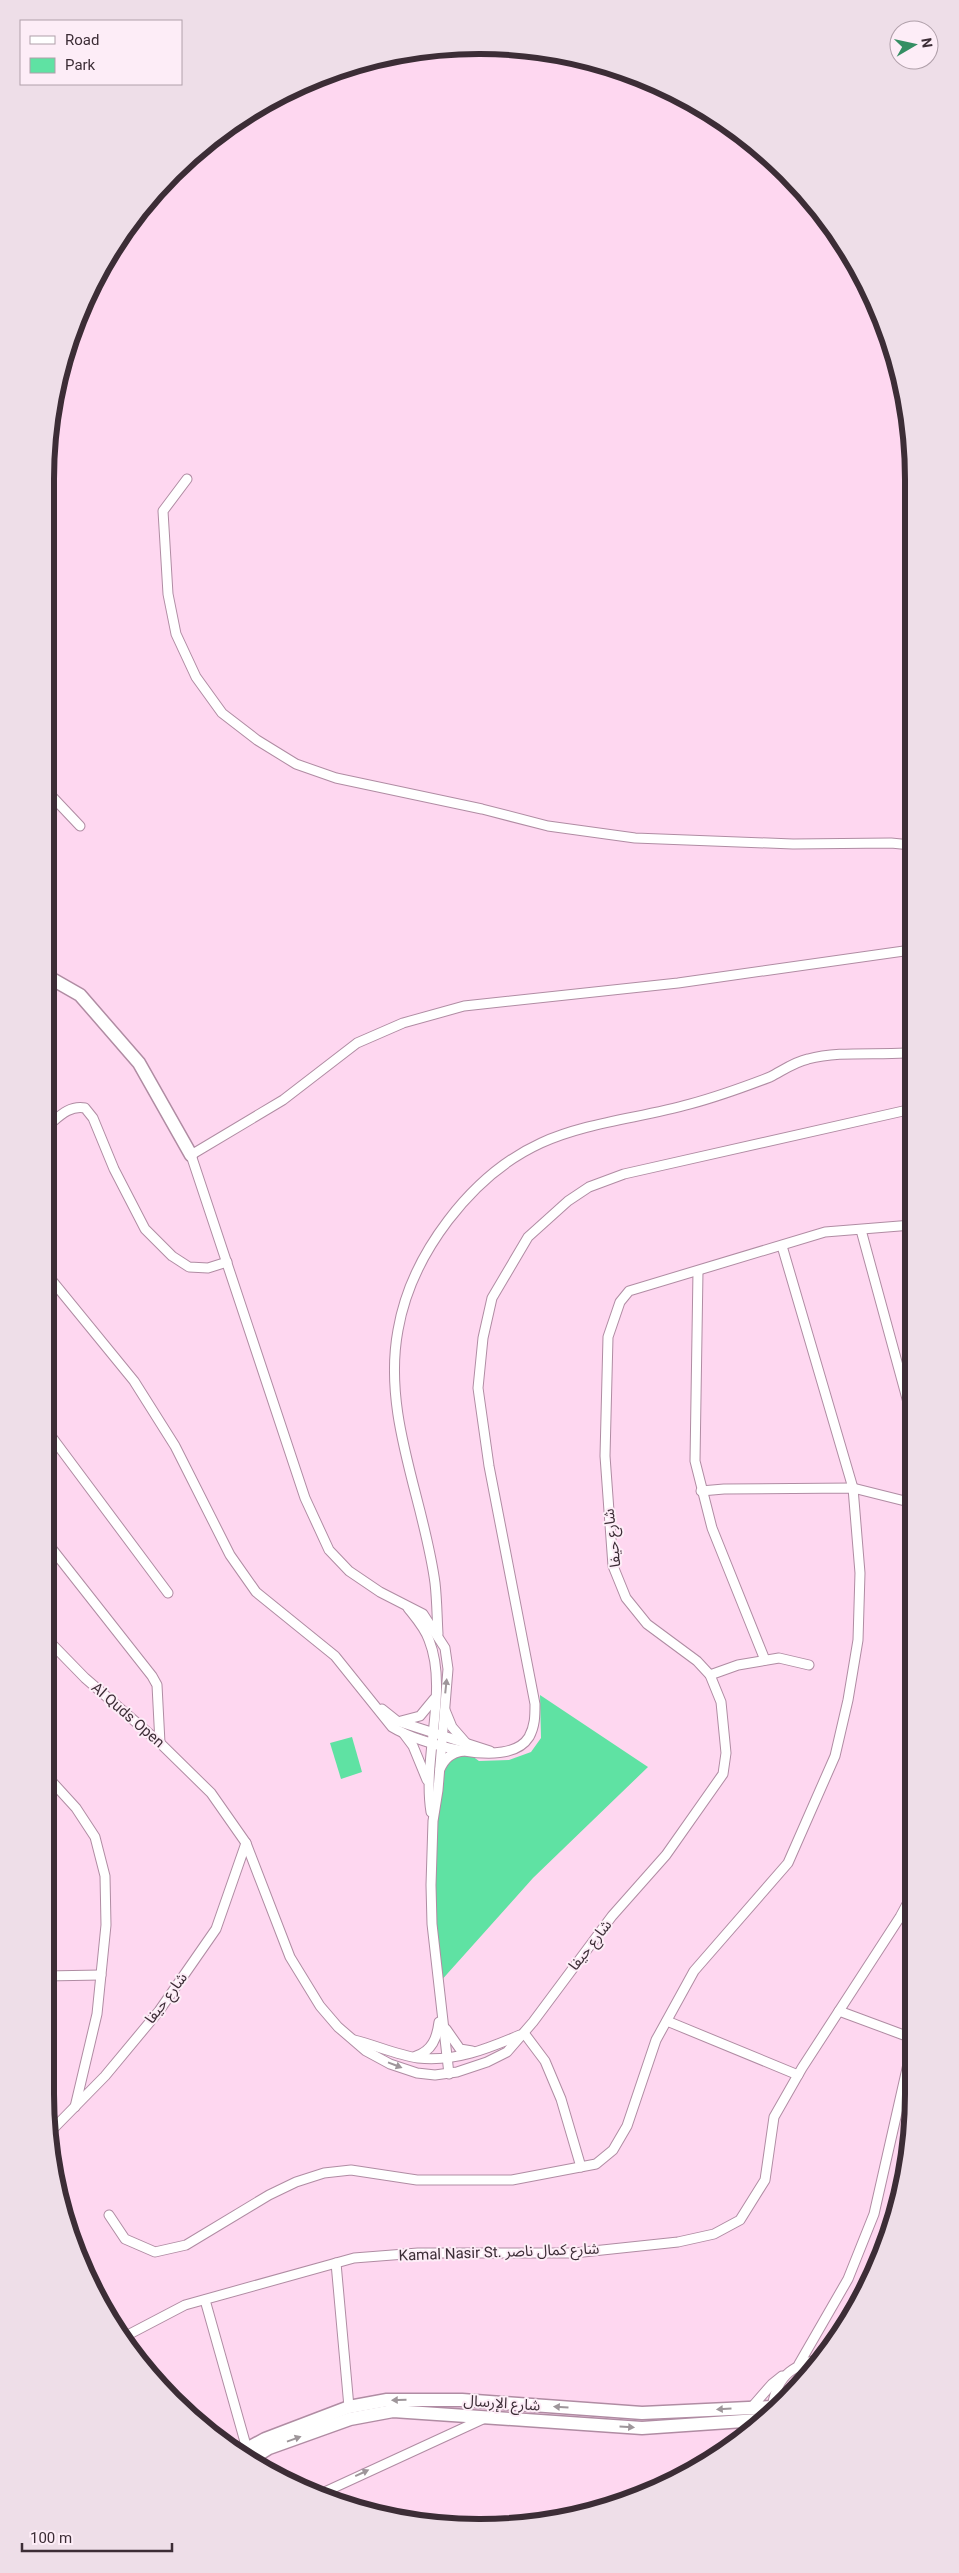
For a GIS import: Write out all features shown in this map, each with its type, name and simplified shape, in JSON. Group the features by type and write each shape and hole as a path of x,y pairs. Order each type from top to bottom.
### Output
{"main road":[{"path":"54,980 80,995 139,1063 191,1155"},
{"name":"شارع الإرسال","path":"249,2451 265,2438 348,2407 387,2400 434,2399 642,2413 768,2407"},
{"name":"شارع الإرسال","path":"252,2452 350,2419 393,2411 642,2428 752,2420"}],"street":[{"path":"187,479 163,511 168,594 176,634 196,676 222,713 257,740 296,764 336,778 482,809 548,826 635,838 689,841 891,843 905,845"},
{"path":"54,799 80,826"},
{"path":"428,1784 444,1707 448,1669 445,1648 438,1634 423,1614 403,1602 380,1592 349,1571 329,1550 324,1541 305,1498 191,1155 283,1100 357,1043 403,1023 464,1006 678,983 905,951"},
{"path":"438,1634 435,1582 404,1444 395,1386 398,1331 402,1314 409,1288 435,1237 468,1197 507,1163 541,1143 590,1127 691,1104 770,1076 804,1060 822,1055 905,1053"},
{"path":"54,1120 66,1110 77,1106 85,1108 93,1118 114,1169 145,1229 172,1256 188,1267 208,1268 227,1262"},
{"path":"54,1283 134,1381 175,1446 230,1555 256,1592 335,1656 392,1727 404,1734 492,1752 513,1750 528,1739 535,1722 535,1704 488,1466 478,1388 483,1338 492,1298 528,1237 568,1201 589,1187 624,1174 905,1111"},
{"name":"شارع حيفا","path":"211,1794 246,1843 290,1957 320,2006 338,2027 366,2051 390,2064 417,2074 449,2074 486,2062 507,2052 612,1916 666,1855 723,1774 726,1753 721,1702 710,1675 697,1661 647,1624 626,1598 613,1566 605,1456 608,1337 620,1302 629,1291 825,1232 905,1226"},
{"path":"861,1230 905,1382"},
{"path":"109,2215 125,2239 155,2252 186,2245 269,2195 296,2182 324,2173 352,2170 417,2180 512,2180 596,2164 613,2150 627,2126 656,2040 694,1971 788,1864 835,1756 848,1700 858,1640 860,1573 853,1488 782,1246"},
{"path":"698,1271 696,1462 701,1491 712,1528 765,1660"},
{"path":"54,1440 168,1593"},
{"path":"701,1491 724,1488 853,1488 905,1501"},
{"path":"54,1552 157,1685 160,1743"},
{"path":"403,1602 429,1639 437,1675 435,1697 439,1772 433,1821 432,1924 449,2074"},
{"name":"Al Quds Open","path":"54,1646 85,1678 160,1743 211,1794"},
{"path":"710,1675 738,1665 779,1658 809,1666"},
{"path":"368,1697 397,1721 436,1740"},
{"path":"397,1721 406,1721 420,1716 427,1710 435,1697"},
{"path":"444,1707 452,1727 466,1747"},
{"path":"404,1734 422,1763 428,1784 433,1821"},
{"path":"439,1772 444,1760 466,1747"},
{"path":"54,1784 76,1808 95,1837 102,1857 107,1900 97,2014 74,2107"},
{"name":"شارع حيفا","path":"55,2126 105,2076 159,2011 216,1929 246,1843"},
{"name":"Kamal Nasir St. شارع كمال ناصر","path":"129,2334 185,2305 354,2258 418,2254 574,2253 678,2242 714,2234 740,2220 765,2180 774,2117 798,2075 905,1908"},
{"path":"54,1976 101,1975"},
{"path":"442,2009 447,2032 460,2049 480,2052"},
{"path":"413,2057 425,2053 433,2044 437,2035 442,2009"},
{"path":"839,2011 905,2035"},
{"path":"667,2021 798,2075"},
{"path":"524,2032 545,2061 561,2099 581,2168"},
{"name":"شارع حيفا","path":"354,2040 413,2057 447,2057 480,2052 524,2032"},
{"path":"799,2364 848,2279 874,2214 905,2077"},
{"path":"336,2264 348,2407"},
{"path":"205,2300 244,2448"},
{"path":"751,2408 772,2384 784,2374 799,2364 811,2361"},
{"path":"783,2393 784,2374"},
{"path":"773,2402 784,2374"},
{"path":"327,2491 487,2417"}],"green space":[{"path":"540,1695 648,1767 533,1878 439,1983 432,1907 439,1772 458,1752 465,1751 479,1761 509,1760 531,1752 541,1738"},
{"path":"352,1737 362,1772 341,1779 330,1743"}]}
